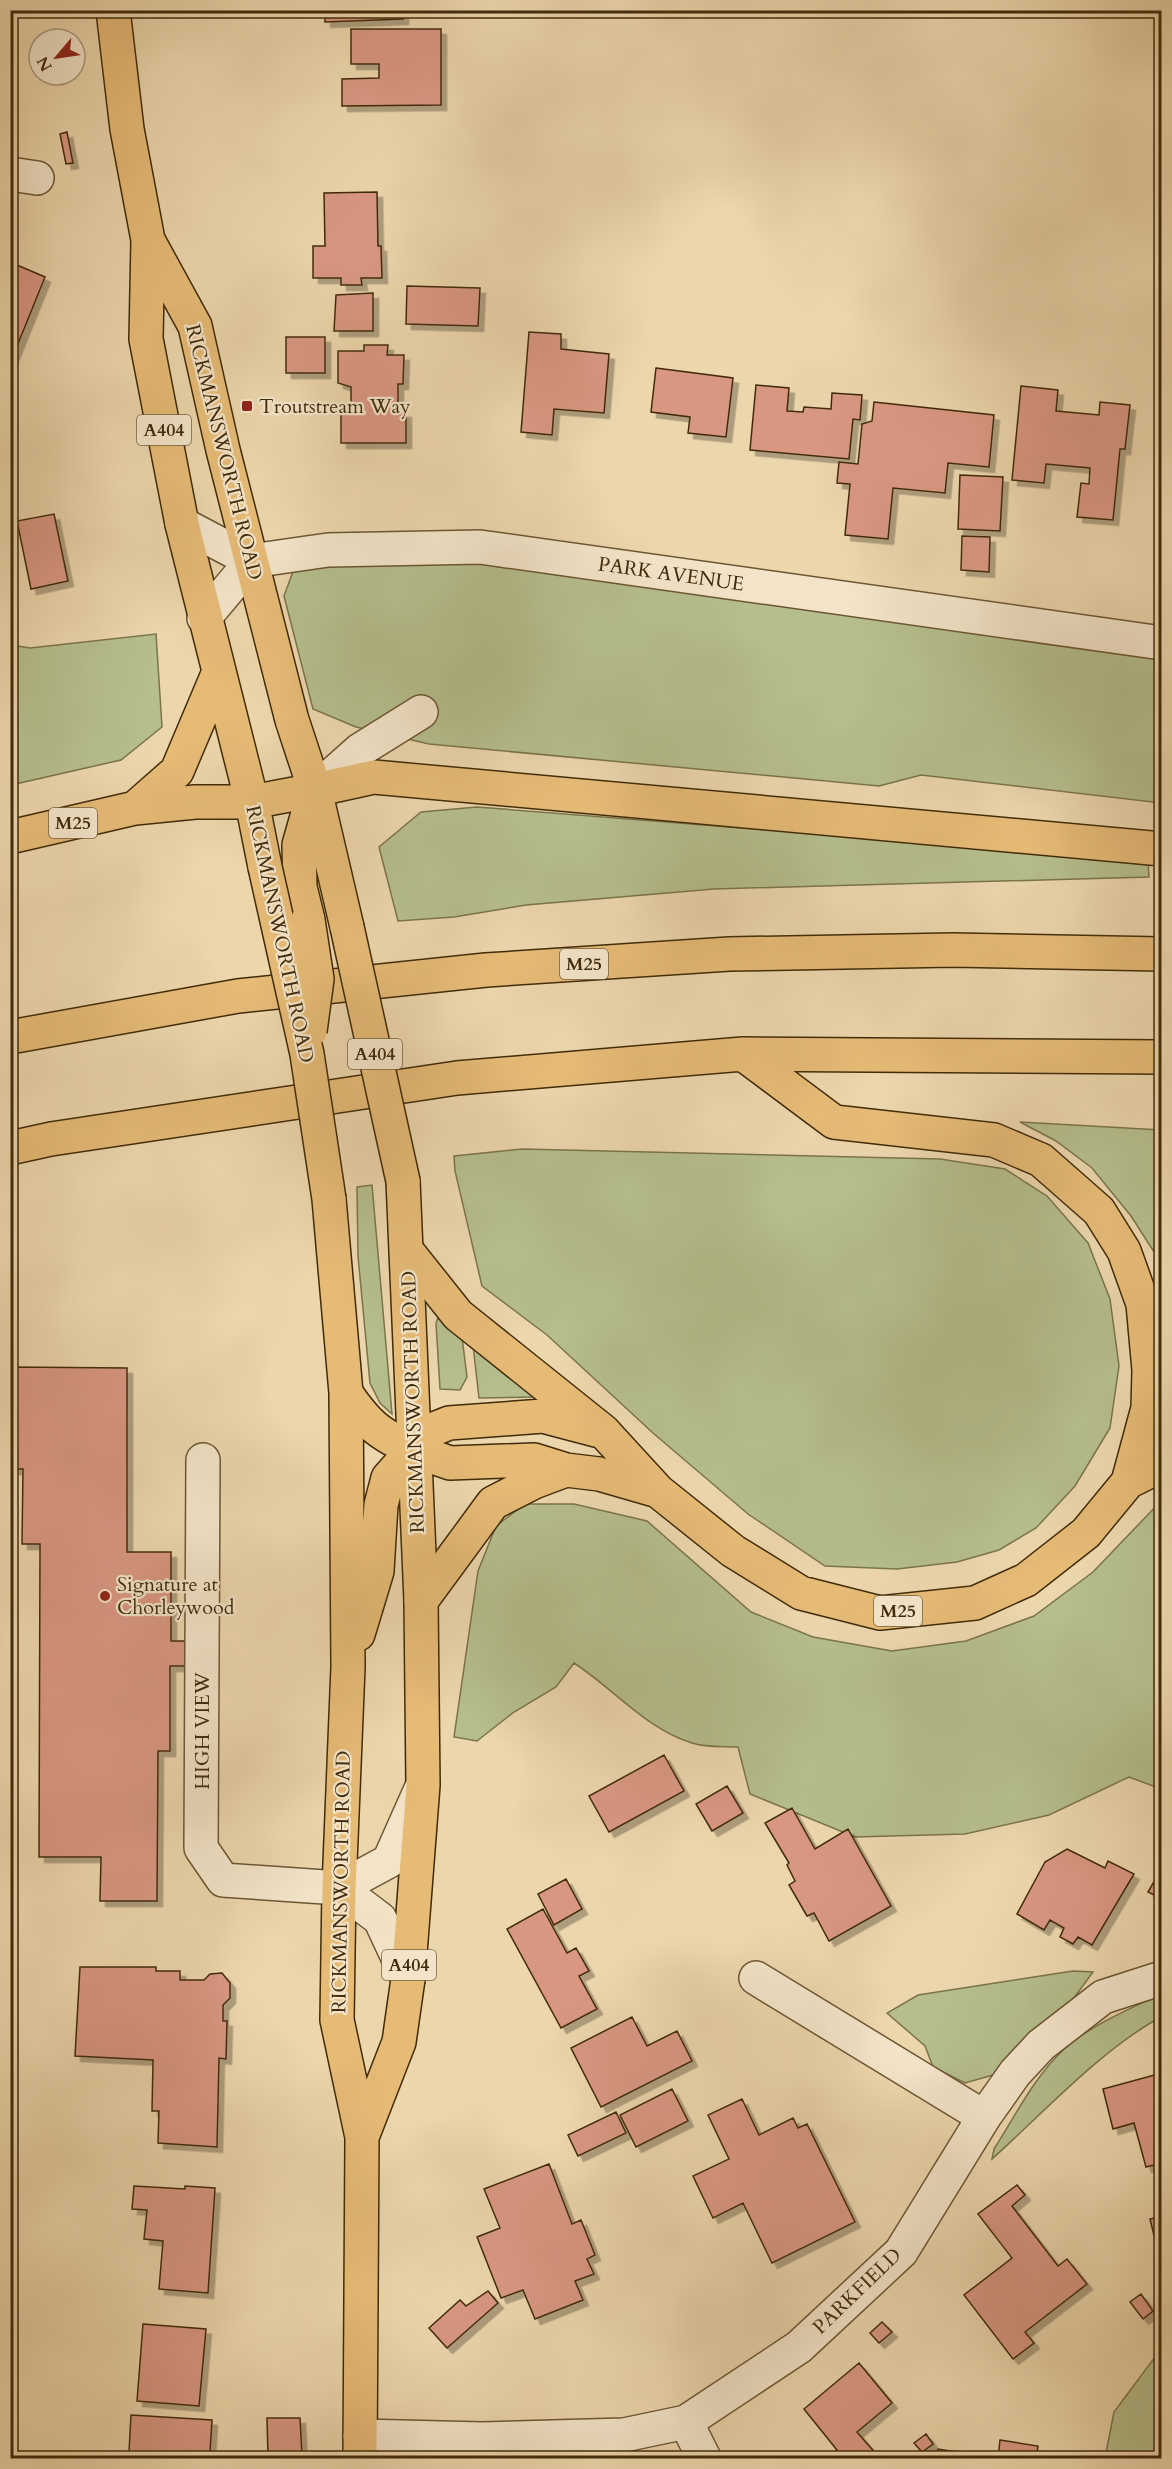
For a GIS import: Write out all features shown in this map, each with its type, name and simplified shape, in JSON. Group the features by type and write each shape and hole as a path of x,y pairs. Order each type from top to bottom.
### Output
{"main road":[{"name":"A404","path":"113,10 127,129 148,240"},
{"name":"RICKMANSWORTH ROAD","path":"148,240 146,339 182,524 252,802 307,1054 329,1199 346,1393 348,1667 339,1888 337,2020 362,2137 360,2447"},
{"name":"RICKMANSWORTH ROAD","path":"148,240 195,326 223,450 292,720 315,790 403,1181 421,1601 423,1785 408,1979 399,2042 362,2137"},
{"name":"M25","path":"135,808 177,771 218,674"},
{"path":"252,802 374,777 1161,849"},
{"path":"307,1054 317,979 308,920 300,887 299,845 315,790"},
{"name":"M25","path":"10,837 135,808 195,802 252,802"},
{"name":"M25","path":"10,1037 238,996 486,970 741,954 953,950 1161,954"},
{"path":"10,1148 51,1139 457,1078 743,1054 1161,1057"},
{"name":"M25","path":"743,1054 834,1122 994,1140 1041,1160 1099,1211 1124,1251 1143,1304 1154,1325 1149,1370 1149,1408 1128,1482"},
{"name":"M25","path":"407,1251 458,1315 603,1431 658,1491 733,1551 801,1593 880,1613 975,1603 1026,1580 1086,1533 1128,1482 1161,1465"},
{"path":"346,1393 366,1421 385,1436 413,1450"},
{"path":"348,1667 377,1571 381,1505 388,1478 434,1429 449,1423 543,1416 603,1431"},
{"name":"M25","path":"413,1450 450,1463 534,1460 566,1470 600,1474 658,1491"},
{"name":"M25","path":"421,1601 493,1503 534,1482 566,1470"}],"street":[{"path":"182,524 252,561 204,618"},
{"name":"PARK AVENUE","path":"252,561 328,550 480,547 1161,643"},
{"path":"315,790 360,750 421,712"},
{"name":"HIGH VIEW","path":"203,1460 201,1848 223,1880 339,1888"},
{"path":"408,1979 380,1919 339,1888 389,1861 423,1785"},
{"path":"756,1978 984,2117"},
{"name":"PARKFIELD","path":"360,2447 482,2439 624,2435 686,2422 799,2347 901,2252 984,2117 1015,2073 1041,2045 1103,1997 1161,1978"},
{"path":"686,2422 704,2458"}],"green space":[{"path":"478,557 1161,653 1161,803 921,775 879,786 429,744 356,727 313,709 284,596 295,566"},
{"path":"156,634 162,727 121,760 11,785 11,645 30,648"},
{"path":"477,807 1148,860 1149,877 714,889 526,905 454,917 398,921 379,847 421,812"},
{"path":"1020,1122 1161,1130 1161,1285 1158,1258 1131,1216 1092,1168 1056,1141"},
{"path":"522,1149 940,1159 1005,1169 1047,1196 1088,1243 1110,1299 1119,1366 1110,1428 1075,1486 1036,1528 999,1550 957,1562 897,1569 825,1566 748,1514 653,1433 547,1335 482,1286 455,1171 454,1156"},
{"path":"372,1185 392,1414 380,1403 370,1383 358,1256 357,1187"},
{"path":"438,1318 462,1337 467,1377 460,1390 440,1389 436,1323"},
{"path":"473,1345 533,1397 479,1398"},
{"path":"1161,1501 1161,1789 1129,1777 1049,1815 965,1834 855,1837 750,1794 738,1747 703,1746 675,1737 645,1718 574,1663 556,1687 514,1712 477,1741 454,1737 478,1571 496,1526 525,1504 574,1504 647,1521 751,1612 813,1637 892,1651 966,1641 1034,1616 1093,1572"},
{"path":"1073,1971 1093,1972 1071,2002 1024,2041 993,2075 965,2083 933,2067 925,2046 887,2013 918,1995"},
{"path":"1161,1994 1161,2017 1139,2030 1095,2064 992,2159 994,2149 1025,2098 1062,2051 1097,2026"},
{"path":"1161,2349 1161,2458 1105,2458 1114,2412"}],"building":[{"path":"325,10 403,10 403,19 325,22"},
{"path":"351,29 441,29 441,105 342,106 342,79 379,78 379,64 351,64"},
{"path":"67,132 73,163 66,164 60,134"},
{"path":"377,192 378,246 381,246 382,278 361,278 362,285 341,285 341,278 313,278 313,246 325,246 324,193"},
{"path":"10,262 45,277 11,361 10,361"},
{"path":"407,286 480,288 478,326 406,324"},
{"path":"373,293 373,331 334,331 336,295"},
{"path":"529,332 561,334 561,349 609,354 604,413 554,409 552,435 521,432"},
{"path":"286,337 325,337 325,373 286,373"},
{"path":"364,345 388,345 387,355 404,355 403,384 398,384 398,412 406,412 406,443 341,443 341,412 351,412 351,387 338,383 338,351 364,351"},
{"path":"656,368 733,378 726,437 688,433 690,417 651,412"},
{"path":"756,385 789,388 787,411 803,412 804,407 831,409 832,393 862,395 860,420 853,419 849,459 750,450"},
{"path":"1021,386 1058,390 1056,411 1099,415 1100,402 1130,405 1125,449 1120,449 1113,520 1077,517 1081,483 1089,484 1090,468 1046,464 1044,483 1012,480"},
{"path":"874,402 994,415 989,467 948,463 945,493 893,488 888,539 845,535 850,484 837,483 839,462 858,464 862,424 872,421"},
{"path":"960,475 1003,477 1000,531 958,529"},
{"path":"54,514 68,581 31,589 17,521"},
{"path":"962,536 990,537 989,572 961,570"},
{"name":"Signature at Chorleywood","path":"10,1367 127,1368 127,1552 171,1552 171,1641 187,1641 187,1666 170,1666 170,1751 158,1751 157,1901 100,1901 101,1857 39,1857 40,1544 22,1544 23,1469 10,1469"},
{"path":"664,1755 684,1791 609,1832 589,1796"},
{"path":"727,1786 743,1813 712,1831 696,1804"},
{"path":"792,1808 815,1849 848,1829 891,1906 829,1941 814,1913 807,1916 789,1885 795,1881 787,1865 789,1863 765,1823"},
{"path":"1067,1849 1105,1868 1108,1861 1134,1874 1092,1945 1078,1937 1073,1944 1060,1937 1064,1928 1050,1920 1044,1930 1017,1914 1045,1862"},
{"path":"1162,1868 1162,1899 1148,1892"},
{"path":"566,1879 582,1909 554,1925 538,1894"},
{"path":"543,1909 567,1953 576,1948 589,1971 579,1976 597,2009 561,2028 507,1929"},
{"path":"80,1967 156,1967 156,1971 180,1971 180,1980 204,1980 210,1974 222,1973 230,1983 230,1998 223,2005 223,2021 227,2021 226,2059 219,2058 217,2147 158,2143 159,2111 152,2111 153,2060 75,2056"},
{"path":"632,2017 647,2046 677,2031 692,2061 601,2107 571,2048"},
{"path":"1162,2073 1162,2163 1146,2167 1134,2123 1113,2129 1103,2089"},
{"path":"672,2089 688,2121 636,2147 620,2115"},
{"path":"742,2099 759,2135 793,2118 798,2128 807,2124 855,2222 772,2263 743,2203 713,2218 693,2176 729,2159 708,2115"},
{"path":"616,2112 626,2133 578,2156 568,2135"},
{"path":"549,2164 572,2224 581,2220 595,2255 587,2259 594,2274 575,2281 583,2300 535,2319 523,2290 501,2298 477,2237 500,2228 484,2189"},
{"path":"1017,2185 1025,2195 1012,2206 1058,2266 1067,2259 1087,2284 1025,2332 1034,2343 1013,2359 964,2295 1012,2258 978,2214"},
{"path":"134,2186 215,2188 208,2293 159,2289 163,2241 144,2239 147,2210 132,2209"},
{"path":"1162,2216 1162,2260 1160,2260 1150,2219"},
{"path":"488,2291 498,2303 447,2348 429,2328 460,2300 466,2306"},
{"path":"1141,2294 1153,2311 1143,2319 1130,2302"},
{"path":"882,2322 892,2332 879,2343 870,2333"},
{"path":"143,2324 206,2329 199,2406 137,2401"},
{"path":"859,2363 892,2403 857,2432 877,2455 873,2458 831,2458 837,2450 804,2409"},
{"path":"131,2415 212,2420 210,2452 232,2453 232,2458 166,2458 166,2453 129,2452"},
{"path":"267,2418 300,2418 302,2456 268,2457"},
{"path":"926,2434 933,2444 922,2452 914,2443"},
{"path":"1000,2440 1038,2446 1036,2458 998,2458"},
{"path":"938,2449 998,2458 936,2458"}],"place":[{"name":"Troutstream Way","path":"247,406"},
{"name":"Signature at Chorleywood","path":"105,1596"}]}
